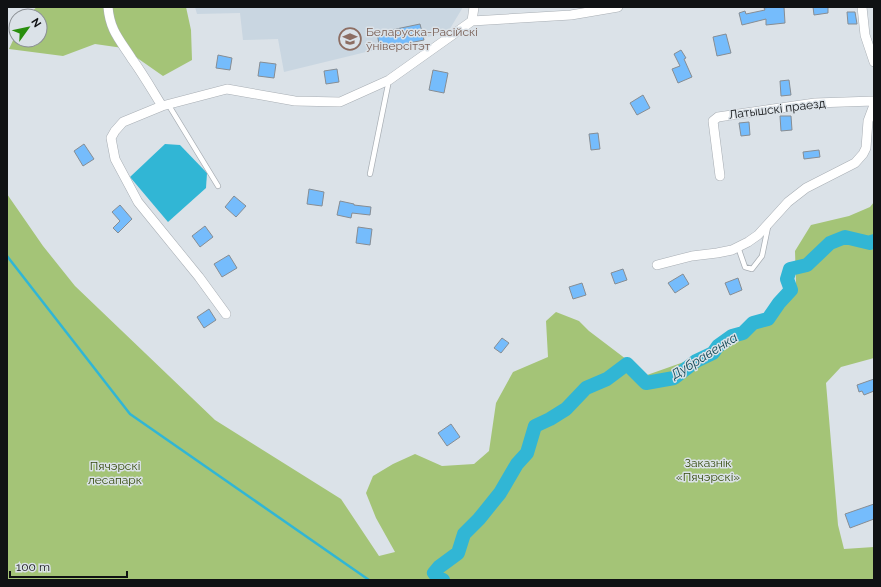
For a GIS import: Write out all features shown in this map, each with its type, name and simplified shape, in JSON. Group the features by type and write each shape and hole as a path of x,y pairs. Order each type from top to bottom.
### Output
{"street":[{"path":"108,7 109,20 120,42 165,105"},
{"path":"472,21 474,7"},
{"path":"226,314 199,277 138,202 115,159 111,138 123,122 165,105 227,89 295,101 340,102 389,80 472,21 571,15 618,7"},
{"path":"862,7 865,35 874,62"},
{"name":"Латышскі праезд","path":"720,176 713,121 718,117 815,103 874,101"},
{"path":"657,266 692,256 717,253 738,247 758,235 788,202 806,188 855,163 866,148 868,120 874,105"}],"lane":[{"path":"370,174 389,80"},
{"path":"165,105 218,186"},
{"path":"738,247 745,267 752,268 762,256 768,223"}],"shaded area":[{"name":"Беларуска-Расійскі ўніверсітэт","path":"195,7 463,7 448,32 284,72 278,39 243,40 240,13 197,14"}],"green space":[{"path":"186,7 191,30 192,60 163,76 123,48 95,44 63,56 9,49 48,48 48,8 36,8"},
{"name":"Заказнік «Пячэрскі»","path":"7,194 43,246 75,286 215,420 341,499 379,556 395,552 376,518 366,493 373,476 393,464 415,454 442,466 474,464 489,451 496,403 513,372 548,357 546,321 556,312 579,321 589,331 647,375 735,344 796,283 795,251 811,225 849,216 870,207 874,202 874,358 841,367 826,383 838,525 844,549 874,547 874,580 7,580"}],"water":[{"path":"165,144 180,145 207,173 206,188 168,222 130,177"}],"building":[{"path":"784,7 785,23 766,25 766,19 742,25 739,13 745,11 746,14 765,10 764,8"},
{"path":"813,7 828,7 828,13 814,15"},
{"path":"847,12 855,12 857,24 848,24"},
{"path":"420,24 424,40 380,49 377,33"},
{"path":"726,34 731,53 717,56 713,37"},
{"path":"681,50 686,58 684,59 692,77 678,83 672,69 680,66 674,54"},
{"path":"218,55 232,58 230,70 216,68"},
{"path":"260,62 276,64 274,78 258,76"},
{"path":"337,69 339,82 326,84 324,71"},
{"path":"433,70 448,73 444,93 429,90"},
{"path":"789,80 791,95 781,96 780,81"},
{"path":"643,95 650,108 637,115 630,103"},
{"path":"780,116 791,116 792,130 781,131"},
{"path":"749,122 750,135 741,136 739,123"},
{"path":"598,133 600,149 591,150 589,134"},
{"path":"84,144 94,159 83,166 74,151"},
{"path":"819,150 820,157 804,159 803,152"},
{"path":"309,189 324,192 322,206 307,204"},
{"path":"234,196 246,206 236,217 225,207"},
{"path":"340,201 354,205 371,207 370,215 352,213 351,218 337,215"},
{"path":"120,205 132,219 118,233 113,228 120,221 112,212"},
{"path":"205,226 213,237 200,247 192,236"},
{"path":"358,227 372,229 370,245 356,243"},
{"path":"229,255 237,268 222,277 214,264"},
{"path":"623,269 627,280 615,284 611,273"},
{"path":"683,274 689,284 675,293 668,283"},
{"path":"738,278 742,290 730,295 725,283"},
{"path":"582,283 586,295 573,299 569,287"},
{"path":"209,309 216,320 204,328 197,317"},
{"path":"502,338 509,343 501,353 494,348"},
{"path":"874,379 874,391 864,395 862,391 859,392 857,385"},
{"path":"451,424 460,437 447,446 438,433"},
{"path":"874,504 874,519 850,528 845,514"}],"waterway":[{"name":"Дубравенка","path":"443,580 438,578 434,573 439,567 458,553 464,534 479,519 500,493 517,464 527,453 535,426 566,409 586,388 607,379 627,364 646,383 674,378 696,361 713,353 718,346 732,336 743,333 753,323 768,319 779,303 791,290 787,279 790,269 807,265 830,243 845,237 870,243 874,241"},
{"path":"7,256 130,414 369,580"}],"place":[{"name":"Беларуска-Расійскі ўніверсітэт","path":"350,39"}],"park label":[{"name":"Пячэрскі лесапарк","path":"115,473"}]}
